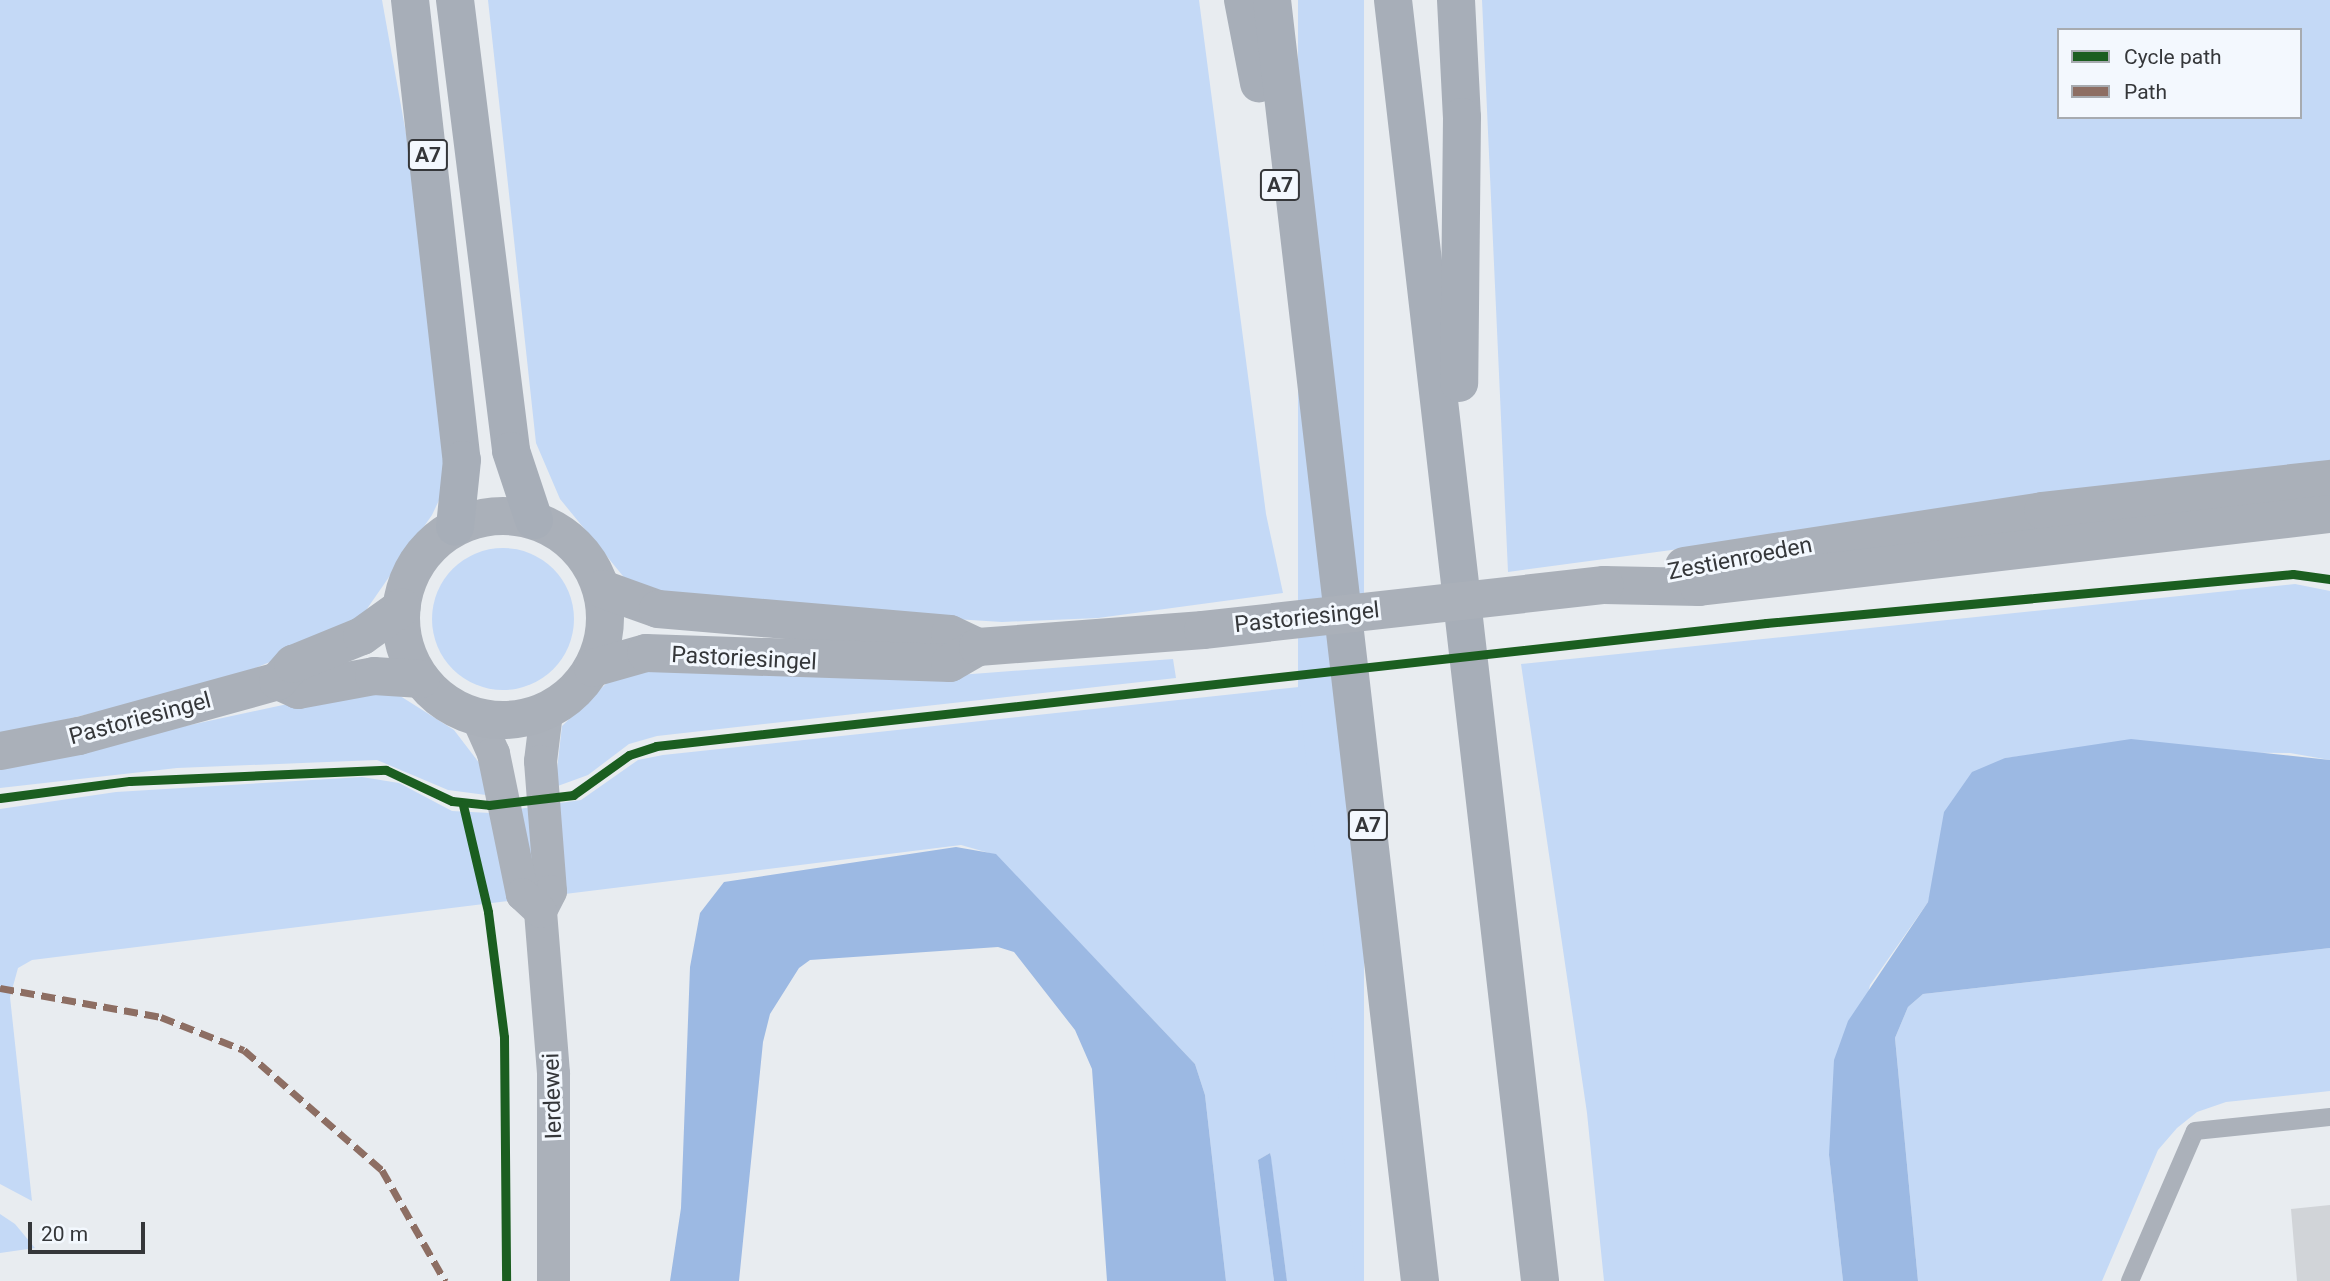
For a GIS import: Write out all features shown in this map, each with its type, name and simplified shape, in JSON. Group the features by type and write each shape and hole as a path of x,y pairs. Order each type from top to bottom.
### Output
{"highway":[{"name":"A7","path":"410,0 462,460 455,527"},
{"name":"A7","path":"455,0 511,451 534,520"},
{"name":"A7","path":"1242,0 1317,370"},
{"name":"A7","path":"1272,0 1317,370 1420,1281"},
{"path":"1393,0 1457,537 1540,1281"},
{"path":"1455,0 1462,117 1457,537"}],"main road":[{"name":"Zestienroeden","path":"1620,584 1693,563 2030,513 2330,479"},
{"name":"Zestienroeden","path":"1620,584 1699,587 2140,540 2330,514"},
{"path":"494,516 534,520 573,542 602,589 605,629 593,668 546,712 511,720 477,717 441,700 421,679 404,645 402,607 419,560 455,527 494,516"},
{"path":"2140,540 2223,547 2330,540"},
{"name":"Pastoriesingel","path":"593,668 646,653 950,663 978,647 1203,630 1620,584"},
{"name":"Pastoriesingel","path":"602,589 658,609 950,634 978,647"},
{"name":"Pastoriesingel","path":"0,751 79,736 278,681 293,664 362,636 402,607"},
{"name":"Pastoriesingel","path":"278,681 298,690 374,676 421,679"}],"street":[{"name":"Ierdewei","path":"546,712 540,761 550,891 540,911 553,1073 553,1281"},
{"path":"477,717 493,753 522,894 540,911"}],"lane":[{"path":"2130,1281 2195,1131 2330,1117"}],"shaded area":[{"path":"0,0 382,0 419,206 446,430 441,496 432,515 362,616 309,646 216,684 0,735"},
{"path":"488,0 1199,0 1266,514 1283,593 1098,618 1002,622 686,602 627,581 560,499 536,443"},
{"path":"1298,0 1364,0 1364,1281 1298,1281"},
{"path":"1482,0 2330,0 2330,462 1508,572"},
{"path":"503,548 530,553 553,569 569,592 574,619 569,646 553,669 530,685 503,690 476,685 453,669 437,646 432,619 437,592 453,569 476,553"},
{"path":"2295,584 2330,591 2330,760 2290,753 2069,751 2005,758 1937,867 1928,902 1870,985 1829,1155 1843,1281 1604,1281 1587,1113 1521,664"},
{"path":"1173,659 1176,678 657,736 629,744 588,775 555,787 562,726 611,679 657,665 959,675"},
{"path":"1299,687 1356,1281 1287,1281 1270,1153 1258,1160 1274,1281 1226,1281 1205,1095 1195,1064 996,855 961,845 32,960 18,968 10,997 32,1201 0,1184 0,809 116,792 362,777 399,783 452,811 490,813 581,800 638,760 663,755"},
{"path":"357,689 397,694 454,730 480,764 486,795 448,790 377,760 177,768 0,788 0,766"},
{"path":"2131,739 2330,760 2330,948 1923,994 1908,1007 1895,1038 1918,1281 1843,1281 1829,1155 1834,1060 1848,1021 1928,902 1944,812 1972,772 2005,758"},
{"path":"956,847 996,854 1195,1064 1205,1095 1226,1281 1107,1281 1092,1069 1075,1030 1014,952 998,947 810,960 799,968 770,1014 763,1042 739,1281 670,1281 681,1208 690,967 700,913 724,882"},
{"path":"2330,948 2330,1091 2226,1102 2197,1112 2177,1128 2158,1150 2102,1281 1918,1281 1895,1038 1908,1007 1923,994"},
{"path":"1270,1153 1287,1281 1274,1281 1258,1160"},
{"path":"0,1214 15,1224 35,1248 0,1253"}],"building":[{"path":"2330,1205 2330,1281 2297,1281 2291,1209"}],"marked path":[{"path":"0,988 161,1017 244,1050 382,1170 445,1281"}],"cycle path":[{"path":"0,798 130,781 386,770 452,801 489,805 573,795 629,755 656,746 1766,623 2293,574 2330,579"},
{"path":"463,805 488,912 504,1037 506,1281"}]}
